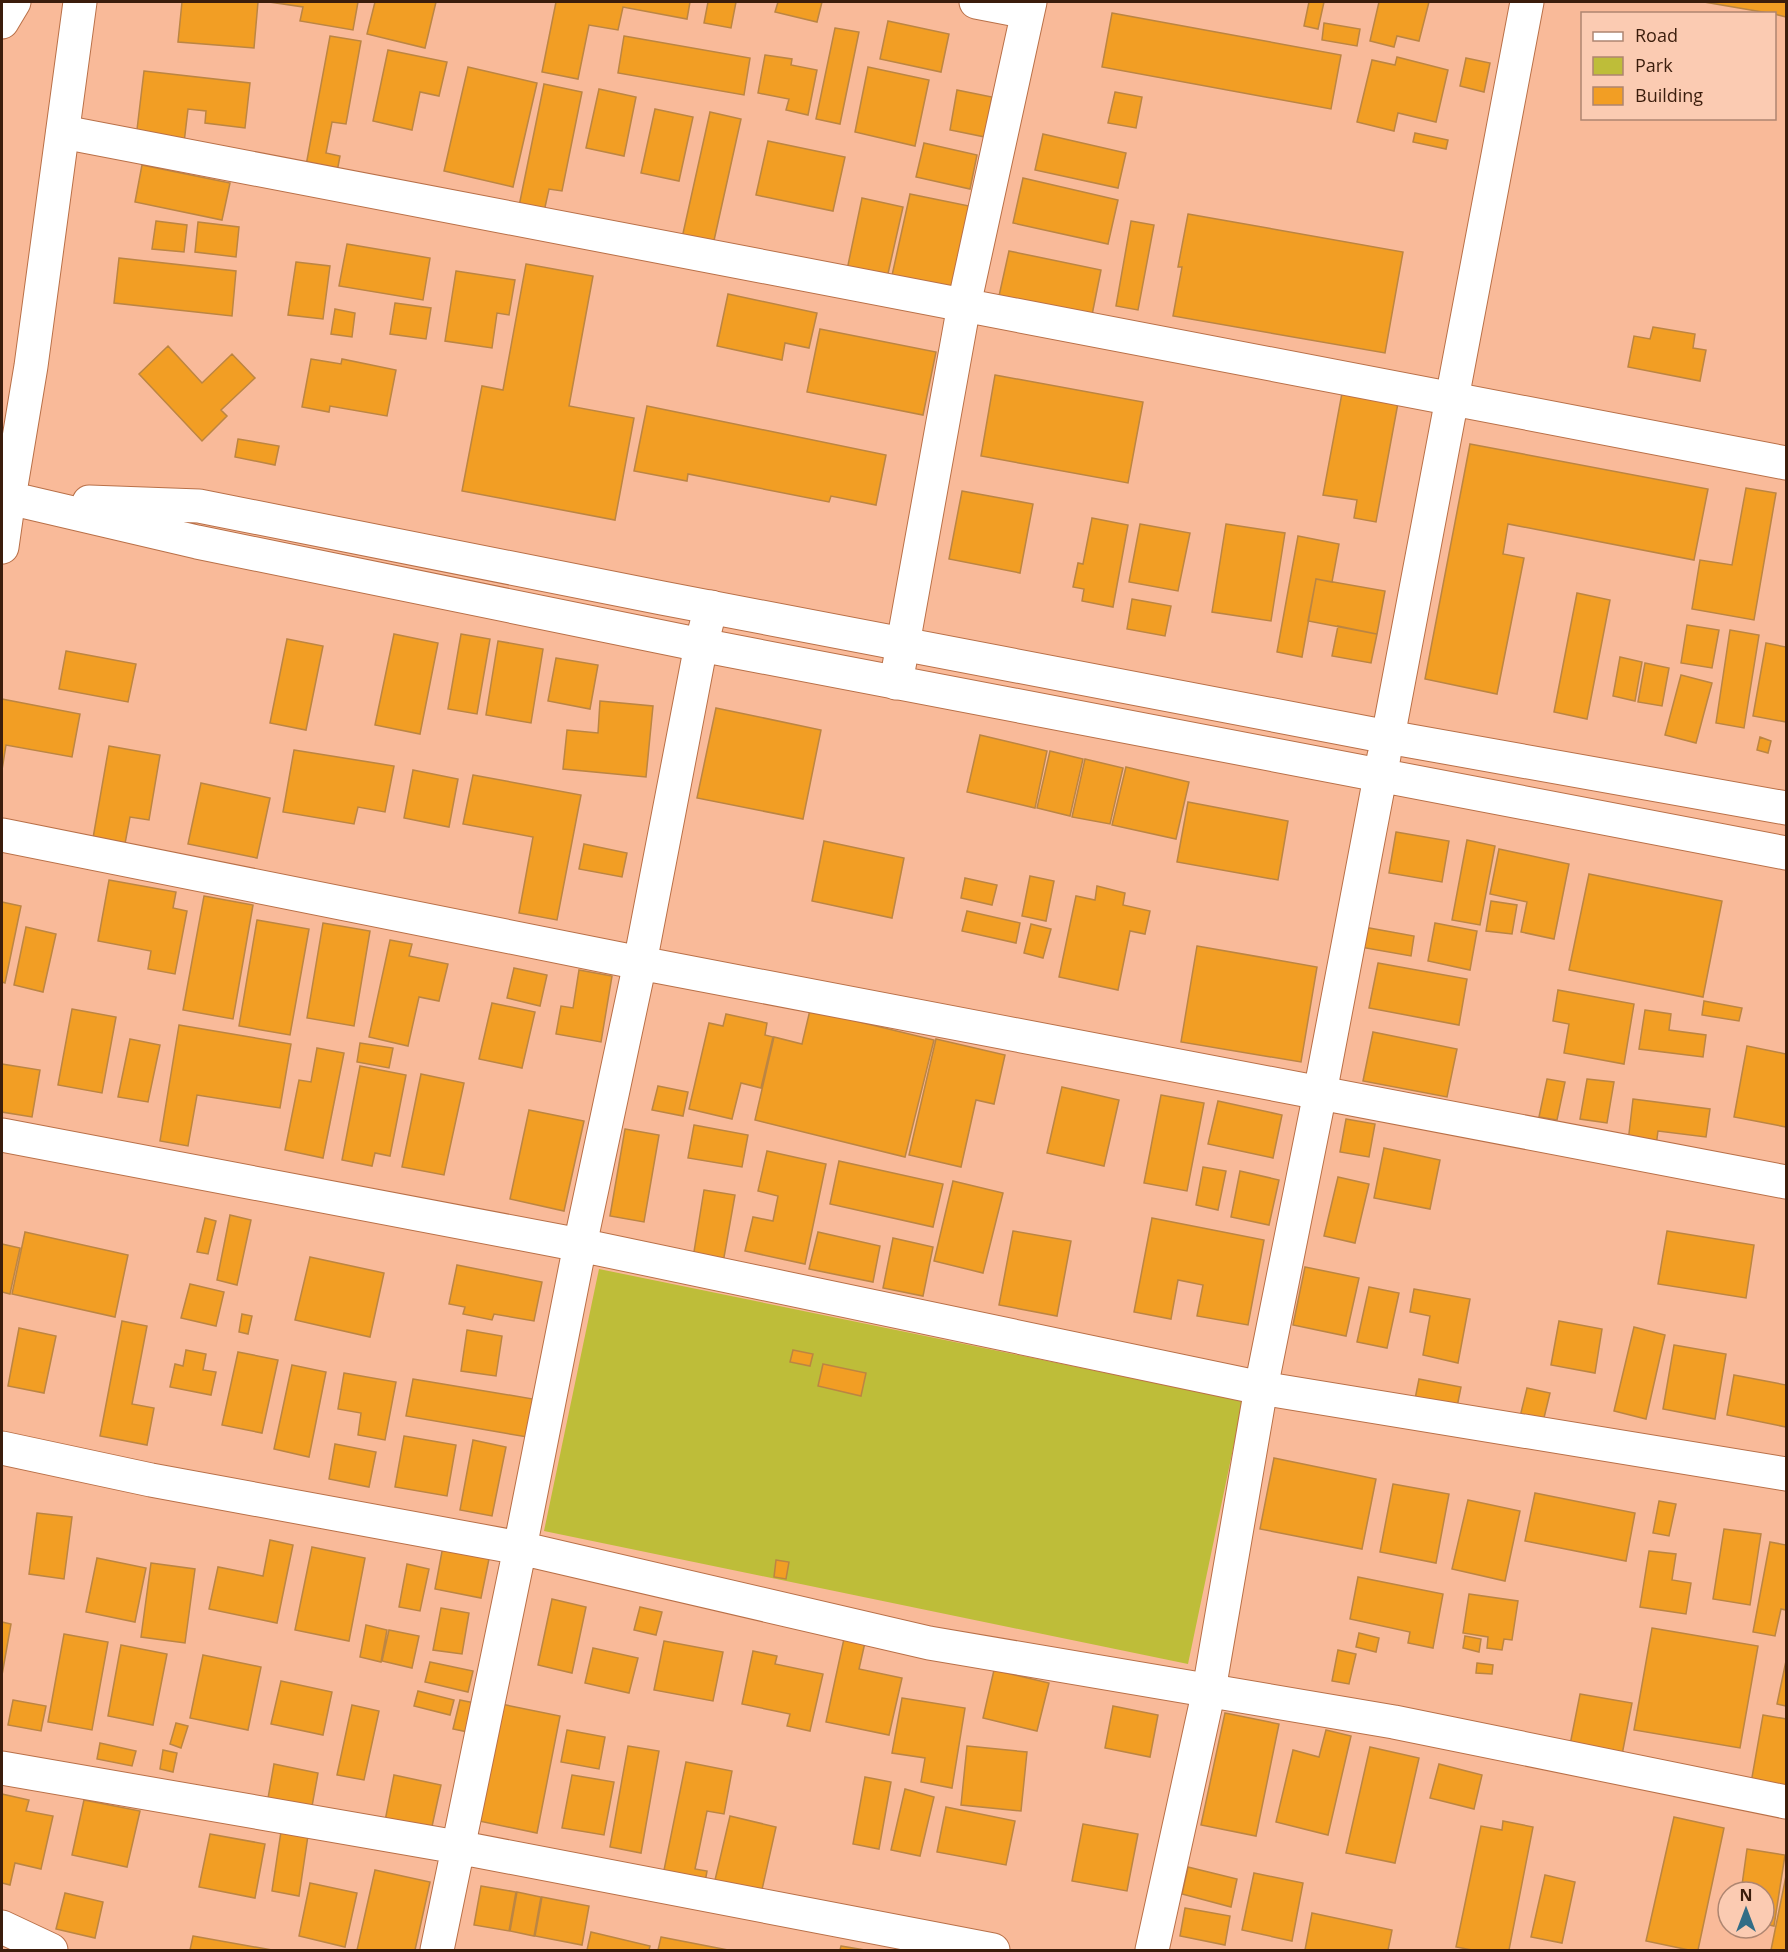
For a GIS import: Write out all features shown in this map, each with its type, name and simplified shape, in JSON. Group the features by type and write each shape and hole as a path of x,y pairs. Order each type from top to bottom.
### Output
{"street":[{"path":"2,22 14,2"},
{"path":"2,547 5,498 31,366 80,2"},
{"path":"896,683 964,305 1029,7 976,2"},
{"path":"1152,1950 1209,1690 1261,1388 1320,1093 1527,2"},
{"path":"63,132 1786,463"},
{"path":"5,498 199,506 1388,737 1786,808"},
{"path":"5,498 197,542 701,645 1786,853"},
{"path":"437,1950 580,1245 640,963 701,645 711,607"},
{"path":"2,835 640,963 1786,1182"},
{"path":"2,1135 580,1245 1261,1388 1786,1474"},
{"path":"2,1448 151,1480 520,1548 929,1643 1394,1722 1786,1802"},
{"path":"2,1768 457,1847 993,1950"},
{"path":"2,1927 51,1950"}],"green space":[{"path":"599,1269 1243,1401 1188,1664 544,1531"}],"building":[{"path":"182,2 258,2 254,48 178,42"},
{"path":"269,2 358,2 353,30 300,21 303,7"},
{"path":"375,2 436,2 425,48 367,34"},
{"path":"556,2 690,2 687,19 623,7 618,30 589,25 578,79 542,72"},
{"path":"708,2 736,2 731,28 704,23"},
{"path":"778,2 822,2 817,22 775,12"},
{"path":"1309,2 1324,2 1318,29 1304,26"},
{"path":"1379,2 1429,2 1419,41 1397,36 1394,47 1370,41"},
{"path":"1704,2 1786,2 1786,17 1776,14 1776,12 1762,12"},
{"path":"1112,13 1341,55 1331,109 1102,67"},
{"path":"888,21 949,34 941,72 880,59"},
{"path":"1324,23 1360,29 1357,46 1322,40"},
{"path":"835,28 859,32 840,124 816,119"},
{"path":"330,36 361,41 346,124 332,122 326,153 340,156 336,177 305,171"},
{"path":"624,36 750,58 744,95 618,73"},
{"path":"388,50 447,62 439,96 420,92 412,130 373,121"},
{"path":"765,55 792,59 791,65 817,70 808,115 786,110 789,99 758,93"},
{"path":"1397,57 1448,70 1436,122 1398,113 1394,131 1357,122 1372,60 1395,65"},
{"path":"1466,58 1490,63 1484,92 1460,86"},
{"path":"468,67 537,83 513,187 444,171"},
{"path":"868,67 929,80 915,146 855,132"},
{"path":"144,71 250,83 245,128 205,123 206,111 188,109 184,143 136,138"},
{"path":"544,84 582,92 562,191 549,189 543,216 518,211"},
{"path":"599,89 636,97 624,156 586,148"},
{"path":"957,90 992,97 985,137 950,130"},
{"path":"1115,92 1142,97 1136,128 1108,123"},
{"path":"655,109 693,117 679,181 641,173"},
{"path":"710,112 741,119 713,245 682,238"},
{"path":"1415,133 1448,140 1446,149 1413,142"},
{"path":"1043,134 1126,153 1118,188 1035,170"},
{"path":"768,141 845,157 833,211 756,195"},
{"path":"924,143 977,155 970,189 916,177"},
{"path":"142,165 230,183 222,220 135,202"},
{"path":"1023,178 1118,200 1108,244 1013,223"},
{"path":"910,194 974,207 956,293 891,280"},
{"path":"862,198 903,207 887,278 847,270"},
{"path":"1188,214 1403,252 1385,353 1173,316 1182,267 1178,267"},
{"path":"156,221 187,225 184,252 152,249"},
{"path":"1131,221 1154,225 1138,310 1116,306"},
{"path":"198,222 239,227 236,257 195,252"},
{"path":"347,244 430,258 423,300 339,286"},
{"path":"1009,251 1101,270 1092,315 999,296"},
{"path":"119,258 236,271 232,316 114,303"},
{"path":"296,262 330,266 323,319 288,315"},
{"path":"526,264 593,276 569,406 634,418 615,520 462,491 482,386 503,390"},
{"path":"456,271 515,280 509,315 497,313 492,348 445,341"},
{"path":"728,294 817,313 809,348 785,343 782,360 717,346"},
{"path":"395,303 431,308 426,339 390,334"},
{"path":"335,309 355,313 352,337 331,334"},
{"path":"1653,327 1695,334 1693,348 1706,350 1700,381 1628,367 1634,336 1650,339"},
{"path":"820,329 936,352 923,415 807,392"},
{"path":"168,346 202,383 232,354 255,378 221,410 227,416 202,441 139,374"},
{"path":"311,359 341,364 342,359 396,370 387,416 330,406 329,412 302,407"},
{"path":"995,375 1143,402 1128,483 981,456"},
{"path":"1342,393 1398,403 1376,522 1354,518 1357,500 1323,495"},
{"path":"647,406 886,455 876,505 831,496 829,502 688,474 687,481 634,471"},
{"path":"238,439 279,446 275,465 235,457"},
{"path":"1470,444 1708,489 1694,560 1508,524 1503,554 1524,558 1497,694 1425,679"},
{"path":"1746,488 1776,493 1754,620 1692,609 1700,560 1732,565"},
{"path":"962,491 1033,504 1020,573 949,559"},
{"path":"1092,518 1128,525 1113,607 1082,601 1084,589 1073,587 1078,563 1083,564"},
{"path":"1140,524 1190,533 1178,591 1129,582"},
{"path":"1226,524 1285,533 1271,621 1212,612"},
{"path":"1298,536 1339,544 1332,582 1316,579 1302,657 1277,652"},
{"path":"1316,579 1385,591 1377,634 1308,621"},
{"path":"1577,593 1610,600 1587,719 1554,712"},
{"path":"1132,599 1171,606 1165,636 1127,629"},
{"path":"1687,625 1719,630 1712,668 1681,663"},
{"path":"1338,626 1377,634 1371,663 1332,656"},
{"path":"1730,630 1759,635 1744,728 1716,723"},
{"path":"394,634 438,643 420,734 375,725"},
{"path":"461,634 490,639 477,714 448,709"},
{"path":"287,639 323,646 306,730 270,723"},
{"path":"498,641 543,649 531,723 486,715"},
{"path":"1766,643 1786,647 1786,722 1753,716"},
{"path":"66,651 136,664 128,702 59,689"},
{"path":"1620,657 1642,662 1635,701 1613,696"},
{"path":"556,658 598,665 590,709 548,701"},
{"path":"1645,663 1669,668 1662,706 1638,702"},
{"path":"1681,675 1712,683 1696,743 1665,735"},
{"path":"2,699 80,714 72,757 6,745 2,770"},
{"path":"600,701 653,706 646,777 563,769 567,730 598,733"},
{"path":"716,708 821,730 803,819 697,798"},
{"path":"980,735 1047,751 1035,808 967,792"},
{"path":"1760,737 1771,741 1768,753 1757,750"},
{"path":"109,746 160,755 149,820 130,817 124,849 92,844"},
{"path":"294,750 394,766 385,812 358,807 354,824 283,812"},
{"path":"1050,751 1083,759 1070,816 1037,808"},
{"path":"1085,759 1123,768 1110,824 1072,817"},
{"path":"1126,767 1189,782 1176,839 1112,825"},
{"path":"413,770 458,779 449,827 404,818"},
{"path":"473,775 581,795 557,920 519,913 533,837 463,824"},
{"path":"201,783 270,798 257,858 188,844"},
{"path":"1188,802 1288,821 1278,880 1177,862"},
{"path":"1396,832 1449,841 1442,882 1389,873"},
{"path":"1467,840 1495,846 1480,925 1452,920"},
{"path":"824,841 904,858 892,918 812,901"},
{"path":"584,844 627,853 622,877 579,869"},
{"path":"1499,849 1569,864 1554,939 1521,932 1527,902 1490,894"},
{"path":"1589,874 1722,901 1703,997 1569,970"},
{"path":"1030,876 1054,881 1046,921 1022,916"},
{"path":"965,878 997,885 992,905 961,898"},
{"path":"109,880 176,892 173,908 187,911 175,974 148,969 151,951 98,941"},
{"path":"1097,886 1125,893 1123,905 1150,911 1145,934 1130,931 1118,990 1059,977 1076,896 1095,900"},
{"path":"204,896 253,905 233,1019 183,1010"},
{"path":"1491,901 1517,905 1512,934 1486,931"},
{"path":"2,902 21,906 5,983 2,982"},
{"path":"967,911 1020,923 1016,943 962,931"},
{"path":"257,920 309,929 290,1035 239,1026"},
{"path":"323,923 370,931 354,1026 307,1018"},
{"path":"1435,923 1477,931 1470,970 1428,961"},
{"path":"1031,924 1051,929 1043,958 1024,953"},
{"path":"26,927 56,934 43,992 14,985"},
{"path":"1364,927 1414,936 1411,956 1360,947"},
{"path":"390,940 412,944 409,956 448,964 439,1001 419,997 408,1046 369,1037"},
{"path":"1197,946 1317,967 1301,1062 1181,1042"},
{"path":"1378,963 1467,979 1459,1025 1369,1008"},
{"path":"514,968 547,975 540,1006 507,998"},
{"path":"579,970 612,976 601,1042 556,1034 561,1006 573,1008"},
{"path":"1558,990 1634,1004 1624,1064 1564,1053 1569,1024 1553,1021"},
{"path":"1704,1001 1742,1008 1739,1021 1702,1015"},
{"path":"492,1003 535,1012 522,1068 479,1059"},
{"path":"72,1009 116,1017 102,1093 58,1085"},
{"path":"810,1010 934,1040 905,1157 755,1120 774,1037 802,1044"},
{"path":"1645,1010 1671,1014 1669,1030 1706,1035 1703,1057 1639,1049"},
{"path":"726,1014 767,1023 765,1035 773,1037 761,1088 741,1083 732,1119 689,1109 709,1023 723,1026"},
{"path":"179,1025 291,1044 280,1108 197,1095 188,1146 160,1141"},
{"path":"1373,1032 1457,1049 1447,1097 1363,1081"},
{"path":"130,1039 160,1045 148,1102 118,1097"},
{"path":"936,1039 1005,1055 994,1104 976,1100 961,1167 909,1155"},
{"path":"360,1043 393,1048 389,1068 357,1062"},
{"path":"1747,1046 1786,1054 1786,1127 1734,1117"},
{"path":"317,1048 344,1053 323,1158 285,1150 299,1080 311,1082"},
{"path":"2,1064 40,1070 32,1117 2,1112"},
{"path":"360,1066 406,1075 390,1156 375,1153 372,1166 342,1160"},
{"path":"421,1074 464,1083 444,1175 402,1167"},
{"path":"1547,1079 1565,1082 1557,1120 1539,1117"},
{"path":"1587,1079 1614,1082 1607,1123 1580,1119"},
{"path":"658,1086 688,1092 683,1116 652,1110"},
{"path":"1062,1087 1119,1100 1104,1166 1047,1153"},
{"path":"1161,1095 1204,1103 1187,1191 1144,1183"},
{"path":"1633,1099 1710,1109 1706,1137 1658,1131 1656,1146 1628,1142"},
{"path":"1218,1101 1282,1115 1273,1158 1208,1144"},
{"path":"529,1110 584,1121 564,1211 510,1199"},
{"path":"1346,1119 1375,1124 1369,1157 1340,1152"},
{"path":"694,1125 748,1135 742,1167 688,1158"},
{"path":"625,1129 659,1135 644,1222 610,1216"},
{"path":"1384,1148 1440,1160 1430,1209 1374,1198"},
{"path":"767,1151 826,1164 805,1264 745,1251 753,1217 773,1221 778,1196 758,1191"},
{"path":"839,1161 943,1184 933,1227 830,1204"},
{"path":"1203,1167 1226,1171 1218,1210 1196,1205"},
{"path":"1240,1171 1279,1180 1269,1225 1231,1217"},
{"path":"1338,1177 1369,1184 1355,1243 1324,1236"},
{"path":"953,1181 1003,1193 983,1273 934,1261"},
{"path":"704,1190 735,1195 723,1263 693,1258"},
{"path":"230,1215 251,1220 237,1285 217,1280"},
{"path":"205,1218 216,1221 208,1254 197,1252"},
{"path":"1152,1218 1264,1240 1248,1325 1197,1316 1203,1285 1178,1280 1171,1319 1134,1312"},
{"path":"1013,1231 1071,1241 1057,1316 999,1305"},
{"path":"1667,1231 1754,1245 1746,1298 1658,1284"},
{"path":"25,1232 128,1255 115,1317 12,1294"},
{"path":"818,1232 880,1246 873,1282 809,1269"},
{"path":"893,1238 933,1247 923,1296 883,1288"},
{"path":"2,1244 20,1248 10,1294 2,1292"},
{"path":"310,1257 384,1273 370,1337 295,1320"},
{"path":"457,1265 542,1282 534,1321 494,1314 492,1320 463,1314 465,1307 449,1304"},
{"path":"1305,1267 1359,1278 1346,1336 1293,1325"},
{"path":"190,1284 224,1292 216,1326 181,1318"},
{"path":"1369,1287 1399,1293 1387,1348 1357,1342"},
{"path":"1414,1289 1470,1299 1458,1363 1423,1355 1430,1316 1410,1312"},
{"path":"242,1314 252,1316 248,1334 239,1332"},
{"path":"122,1321 147,1326 132,1404 154,1408 147,1445 100,1436"},
{"path":"1559,1321 1602,1329 1595,1373 1551,1365"},
{"path":"1634,1327 1665,1335 1646,1419 1614,1411"},
{"path":"19,1328 56,1336 44,1393 8,1386"},
{"path":"467,1330 502,1336 496,1376 461,1371"},
{"path":"1674,1345 1726,1354 1715,1419 1663,1409"},
{"path":"186,1350 206,1354 203,1370 216,1372 211,1395 170,1387 175,1364 183,1366"},
{"path":"793,1350 813,1354 810,1366 790,1362"},
{"path":"238,1352 278,1360 262,1433 222,1425"},
{"path":"823,1364 866,1373 861,1396 818,1386"},
{"path":"292,1365 326,1372 309,1457 274,1449"},
{"path":"344,1373 396,1382 385,1440 358,1435 361,1413 338,1409"},
{"path":"1734,1375 1786,1385 1786,1427 1727,1415"},
{"path":"413,1379 533,1399 527,1437 406,1416"},
{"path":"1419,1379 1461,1387 1457,1407 1415,1399"},
{"path":"1527,1388 1550,1393 1542,1426 1519,1421"},
{"path":"404,1436 456,1445 447,1496 395,1487"},
{"path":"473,1440 506,1447 492,1516 460,1510"},
{"path":"335,1444 376,1452 369,1487 329,1479"},
{"path":"1274,1458 1376,1479 1362,1549 1260,1529"},
{"path":"1393,1484 1449,1494 1436,1563 1380,1552"},
{"path":"1535,1493 1635,1513 1626,1561 1525,1541"},
{"path":"1468,1500 1520,1511 1505,1581 1452,1569"},
{"path":"1659,1501 1676,1504 1669,1536 1653,1533"},
{"path":"37,1513 72,1517 64,1579 29,1574"},
{"path":"1724,1529 1761,1534 1750,1605 1713,1599"},
{"path":"270,1540 293,1545 277,1623 209,1609 218,1567 263,1576"},
{"path":"1770,1542 1786,1545 1786,1610 1781,1609 1775,1636 1753,1632"},
{"path":"443,1546 490,1554 481,1598 435,1589"},
{"path":"312,1547 365,1558 349,1641 295,1630"},
{"path":"1649,1551 1676,1554 1672,1580 1691,1583 1686,1614 1640,1607"},
{"path":"97,1558 146,1568 135,1622 86,1612"},
{"path":"776,1560 789,1562 786,1579 774,1577"},
{"path":"151,1563 195,1569 185,1643 141,1637"},
{"path":"407,1564 429,1569 420,1611 399,1607"},
{"path":"1358,1577 1443,1594 1433,1648 1408,1643 1410,1632 1350,1619"},
{"path":"1469,1594 1518,1601 1512,1640 1504,1639 1502,1650 1487,1648 1488,1637 1463,1633"},
{"path":"552,1599 586,1607 572,1673 538,1665"},
{"path":"640,1607 662,1612 656,1635 634,1630"},
{"path":"441,1608 469,1613 462,1654 433,1650"},
{"path":"2,1622 11,1624 2,1675"},
{"path":"366,1625 387,1630 381,1662 360,1657"},
{"path":"1652,1628 1758,1646 1740,1748 1634,1730"},
{"path":"389,1630 419,1636 412,1668 382,1661"},
{"path":"1359,1633 1379,1638 1376,1652 1356,1647"},
{"path":"64,1634 108,1642 92,1730 48,1722"},
{"path":"845,1634 866,1638 859,1669 902,1678 889,1735 826,1722"},
{"path":"1465,1636 1481,1639 1479,1652 1463,1648"},
{"path":"664,1641 723,1652 713,1701 654,1690"},
{"path":"121,1645 167,1654 153,1725 108,1716"},
{"path":"593,1648 638,1658 629,1693 585,1683"},
{"path":"1338,1650 1356,1654 1349,1684 1332,1681"},
{"path":"753,1651 777,1656 775,1664 823,1674 810,1731 787,1726 790,1714 742,1704"},
{"path":"203,1655 261,1667 248,1730 190,1718"},
{"path":"1786,1661 1786,1706 1777,1704"},
{"path":"430,1662 473,1671 468,1692 425,1682"},
{"path":"1477,1663 1493,1665 1492,1674 1476,1673"},
{"path":"994,1670 1049,1683 1037,1731 983,1718"},
{"path":"281,1681 332,1692 323,1735 271,1724"},
{"path":"418,1691 454,1700 450,1715 414,1706"},
{"path":"1580,1694 1632,1703 1621,1760 1569,1750"},
{"path":"902,1698 965,1708 952,1788 921,1782 925,1758 892,1753"},
{"path":"13,1700 46,1706 41,1731 8,1725"},
{"path":"460,1700 475,1703 468,1732 453,1729"},
{"path":"501,1704 560,1716 537,1833 479,1821"},
{"path":"352,1705 379,1711 364,1780 337,1775"},
{"path":"1113,1706 1158,1715 1150,1757 1105,1748"},
{"path":"1225,1713 1279,1724 1256,1836 1201,1825"},
{"path":"1763,1715 1786,1719 1786,1789 1751,1783"},
{"path":"176,1723 188,1726 181,1748 170,1744"},
{"path":"567,1730 605,1737 599,1769 561,1762"},
{"path":"1326,1730 1351,1736 1328,1835 1276,1822 1293,1750 1319,1757"},
{"path":"100,1743 136,1751 132,1766 97,1759"},
{"path":"628,1746 659,1751 641,1853 610,1847"},
{"path":"967,1746 1027,1752 1021,1811 961,1805"},
{"path":"1370,1747 1419,1758 1395,1863 1346,1853"},
{"path":"163,1750 177,1753 173,1772 160,1769"},
{"path":"686,1762 732,1771 724,1814 707,1811 695,1869 707,1871 704,1888 662,1880"},
{"path":"274,1764 318,1773 311,1812 267,1804"},
{"path":"1439,1764 1482,1775 1474,1809 1430,1798"},
{"path":"394,1775 441,1785 431,1831 385,1821"},
{"path":"572,1775 614,1782 604,1835 562,1828"},
{"path":"865,1777 891,1782 879,1849 853,1844"},
{"path":"905,1789 934,1797 920,1856 891,1850"},
{"path":"2,1794 29,1800 26,1811 53,1816 41,1869 15,1863 10,1885 2,1883"},
{"path":"84,1800 140,1811 127,1867 72,1855"},
{"path":"946,1807 1015,1821 1006,1865 937,1852"},
{"path":"730,1816 776,1827 759,1903 712,1893"},
{"path":"1674,1817 1724,1828 1698,1950 1646,1941"},
{"path":"1503,1821 1533,1827 1509,1950 1472,1950 1456,1947 1481,1826 1502,1830"},
{"path":"1083,1824 1138,1834 1127,1891 1072,1881"},
{"path":"282,1825 309,1829 299,1896 272,1891"},
{"path":"210,1834 265,1844 255,1898 199,1887"},
{"path":"1747,1849 1785,1855 1776,1913 1776,1880 1743,1880"},
{"path":"1188,1867 1237,1879 1231,1907 1182,1894"},
{"path":"375,1870 430,1882 415,1950 357,1950"},
{"path":"1254,1873 1303,1883 1292,1941 1242,1930"},
{"path":"1545,1875 1575,1882 1562,1943 1531,1937"},
{"path":"1786,1876 1786,1950 1771,1950 1773,1940 1776,1940 1776,1925"},
{"path":"310,1883 357,1893 345,1947 299,1936"},
{"path":"481,1886 516,1892 509,1931 474,1925"},
{"path":"517,1892 541,1897 534,1936 510,1931"},
{"path":"65,1893 103,1902 95,1938 56,1929"},
{"path":"542,1897 589,1906 582,1945 535,1936"},
{"path":"1185,1908 1230,1916 1225,1945 1180,1936"},
{"path":"1312,1913 1392,1930 1388,1950 1305,1950"},
{"path":"591,1932 650,1946 649,1950 587,1950"},
{"path":"193,1936 272,1950 190,1950"},
{"path":"661,1937 728,1950 658,1950"},
{"path":"841,1946 865,1950 840,1950"}]}
